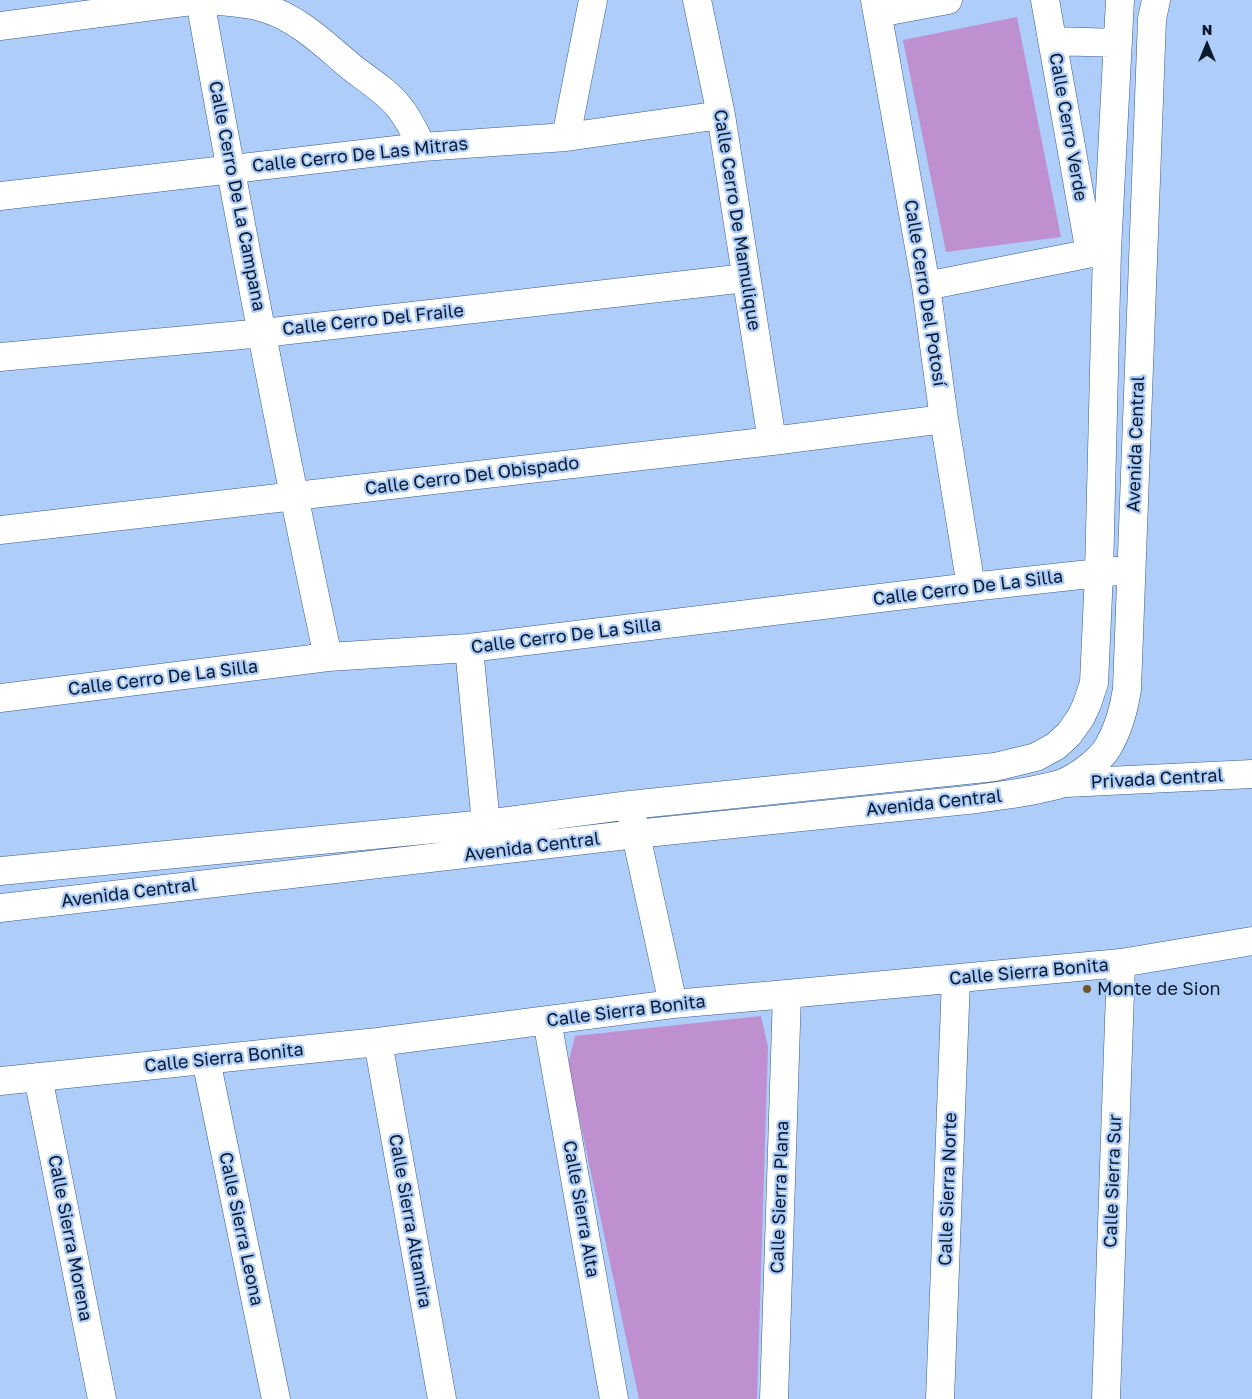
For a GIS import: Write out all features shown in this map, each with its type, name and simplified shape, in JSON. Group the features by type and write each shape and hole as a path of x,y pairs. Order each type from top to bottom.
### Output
{"street":[{"path":"0,26 200,0 244,3 266,8 284,16 308,31 386,92 400,107 422,147"},
{"name":"Calle Cerro De La Campana","path":"200,0 230,169 294,497 328,657"},
{"path":"566,137 593,0"},
{"name":"Calle Cerro De Mamulique","path":"697,0 721,115 772,441"},
{"path":"876,7 948,0"},
{"name":"Calle Cerro Verde","path":"1045,0 1099,252"},
{"name":"Avenida Central","path":"0,871 486,824 630,805 995,768 1036,757 1056,746 1069,734 1081,717 1094,683 1099,573 1099,252 1120,0"},
{"name":"Avenida Central","path":"0,908 636,834 977,799 1024,792 1062,783 1093,765 1108,748 1124,707 1127,689 1152,19 1156,0"},
{"name":"Calle Cerro Del Potosí","path":"876,7 926,286 944,419 972,587"},
{"path":"1053,41 1118,42"},
{"name":"Calle Cerro De Las Mitras","path":"0,196 422,147 566,137 721,115"},
{"path":"926,286 1099,252"},
{"name":"Calle Cerro Del Fraile","path":"0,357 263,332 746,278"},
{"name":"Calle Cerro Del Obispado","path":"0,530 772,441 944,419"},
{"name":"Calle Cerro De La Silla","path":"0,698 328,657 468,648 972,587 1131,570"},
{"path":"468,648 486,824"},
{"name":"Privada Central","path":"1062,783 1252,774"},
{"path":"630,805 673,1004"},
{"name":"Calle Sierra Bonita","path":"0,1080 378,1042 673,1004 1121,963 1252,941"},
{"name":"Calle Sierra Sur","path":"1106,1399 1121,963"},
{"name":"Calle Sierra Norte","path":"940,1399 956,979"},
{"name":"Calle Sierra Plana","path":"774,1399 787,994"},
{"name":"Calle Sierra Alta","path":"547,1020 614,1399"},
{"name":"Calle Sierra Altamira","path":"378,1042 442,1399"},
{"name":"Calle Sierra Leona","path":"206,1060 276,1399"},
{"name":"Calle Sierra Morena","path":"38,1077 102,1399"}],"shaded area":[{"path":"1017,17 1061,237 946,252 903,40"},
{"path":"761,1016 768,1047 757,1399 639,1399 568,1065 575,1036"}],"place":[{"name":"Monte de Sion","path":"1087,989"}]}
